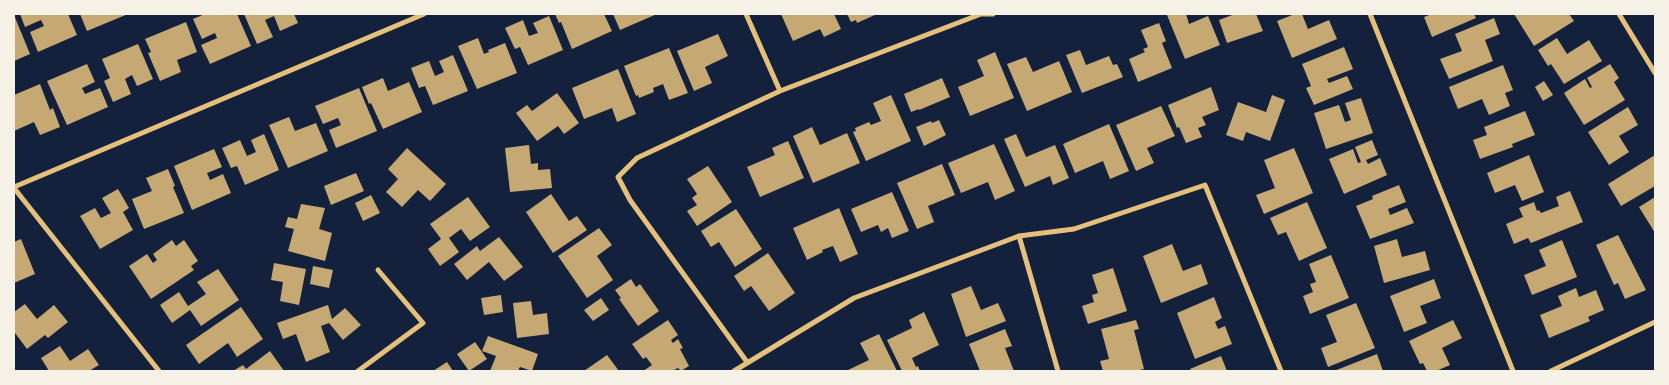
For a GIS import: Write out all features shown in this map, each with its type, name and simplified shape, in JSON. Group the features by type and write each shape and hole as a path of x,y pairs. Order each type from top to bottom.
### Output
{"street":[{"path":"159,371 14,188 424,14"},
{"path":"746,14 780,91"},
{"path":"748,362 630,200 618,177 638,158 780,91 981,14 993,14"},
{"path":"1370,14 1513,371"},
{"path":"1618,14 1655,73"},
{"path":"734,371 854,298 1019,236 1074,229 1205,185 1281,371"},
{"path":"1019,236 1058,371"},
{"path":"358,371 423,323 378,270"},
{"path":"1551,371 1655,322"}],"building":[{"path":"20,14 68,14 77,35 38,52 30,32 44,26 41,20 25,27"},
{"path":"80,14 128,14 87,31"},
{"path":"205,14 237,14 251,46 210,64 201,45 217,38 215,33 202,39 193,19"},
{"path":"244,14 294,14 298,23 280,31 274,16 265,20 273,37 257,44"},
{"path":"555,14 604,14 612,31 572,49 561,22 559,23"},
{"path":"613,14 657,14 620,30"},
{"path":"781,14 834,14 841,29 824,37 820,29 793,41"},
{"path":"847,14 877,14 857,23 856,20 851,22"},
{"path":"1186,14 1189,24 1208,16 1220,45 1185,59 1167,15"},
{"path":"1235,14 1256,14 1263,31 1227,43 1219,20"},
{"path":"1295,14 1302,14 1308,29 1329,20 1337,39 1292,58 1277,21"},
{"path":"1432,14 1474,14 1476,18 1432,37 1424,17"},
{"path":"1514,14 1569,14 1574,21 1534,46"},
{"path":"14,15 30,54 14,61"},
{"path":"549,16 563,50 528,65 520,47 515,49 505,28 523,20 529,36 538,33 533,23"},
{"path":"1494,18 1500,34 1485,40 1493,61 1449,79 1440,59 1462,51 1455,34"},
{"path":"186,22 197,52 177,60 181,72 160,81 148,53 151,52 145,39"},
{"path":"1159,23 1166,41 1162,43 1172,68 1138,82 1129,59 1145,52 1143,49 1148,47 1141,30"},
{"path":"718,34 728,56 705,67 712,83 694,91 677,51"},
{"path":"478,38 484,54 489,52 488,50 505,43 517,73 477,89 458,46"},
{"path":"1557,38 1567,54 1589,40 1602,61 1564,84 1551,64 1548,66 1538,50"},
{"path":"138,44 153,79 137,86 132,75 125,79 131,94 113,102 104,81 110,78 102,59"},
{"path":"1344,47 1353,69 1327,79 1329,83 1347,76 1353,89 1314,105 1306,88 1311,86 1302,64"},
{"path":"669,48 688,93 669,100 663,84 653,88 654,92 639,98 638,95 636,96 624,66"},
{"path":"1080,50 1086,65 1109,56 1113,65 1117,64 1123,77 1082,93 1066,55"},
{"path":"995,52 1014,98 970,116 958,87 984,76 977,60"},
{"path":"453,55 468,91 433,105 425,86 419,88 411,68 429,61 435,76 444,72 439,61"},
{"path":"1026,57 1033,72 1059,61 1072,92 1027,111 1007,64"},
{"path":"87,64 95,82 82,88 85,94 100,88 108,107 67,125 47,81"},
{"path":"1610,64 1619,78 1614,82 1625,100 1584,125 1564,93 1585,79 1590,88 1592,87 1587,78"},
{"path":"1503,65 1513,90 1505,93 1510,106 1489,115 1482,99 1458,109 1449,87"},
{"path":"618,69 636,114 617,122 612,108 584,119 572,88"},
{"path":"383,78 388,91 409,82 422,112 383,129 362,87"},
{"path":"942,78 950,97 911,112 904,94"},
{"path":"1544,81 1553,95 1543,101 1535,87"},
{"path":"40,84 50,110 53,108 60,127 40,135 34,122 14,131 14,95"},
{"path":"1211,87 1219,110 1202,117 1206,125 1198,128 1202,137 1186,143 1179,127 1177,128 1168,105"},
{"path":"359,88 377,131 336,148 329,130 341,125 338,118 323,124 315,106"},
{"path":"557,93 579,123 564,134 558,126 537,141 516,113 527,105 532,111"},
{"path":"891,95 911,141 866,161 853,132 856,131 855,128 869,122 871,125 881,121 873,103"},
{"path":"1272,95 1285,100 1270,141 1246,132 1243,141 1226,135 1238,102 1266,112"},
{"path":"1361,98 1373,133 1326,149 1314,113 1339,105 1345,122 1351,120 1345,103"},
{"path":"1161,106 1175,136 1147,148 1154,163 1136,171 1116,125"},
{"path":"1628,107 1638,125 1619,136 1629,152 1609,165 1588,132"},
{"path":"1525,111 1535,135 1512,144 1513,147 1480,159 1473,140 1487,135 1484,127"},
{"path":"289,117 295,131 316,123 328,151 288,168 269,125"},
{"path":"939,120 946,135 924,146 916,127"},
{"path":"1109,124 1129,171 1110,179 1103,161 1075,173 1063,144"},
{"path":"812,127 820,145 847,133 860,163 813,183 793,136"},
{"path":"264,134 279,170 245,185 237,166 231,168 222,148 240,140 247,156 256,152 251,140"},
{"path":"1016,134 1026,157 1055,145 1069,178 1053,185 1050,176 1025,187 1004,139"},
{"path":"1372,140 1378,155 1366,160 1368,164 1380,158 1387,175 1344,194 1329,159 1353,149 1358,163 1361,162 1355,147"},
{"path":"788,141 804,178 760,197 747,167 775,155 772,148"},
{"path":"994,144 1015,191 995,200 988,182 961,193 948,163"},
{"path":"529,145 531,164 538,163 538,170 550,169 552,188 510,192 505,148"},
{"path":"407,148 446,184 430,201 418,190 402,207 386,192 398,179 388,169"},
{"path":"1294,148 1313,193 1264,214 1256,195 1275,188 1264,160"},
{"path":"214,149 222,167 207,173 210,180 223,174 231,193 192,210 174,166"},
{"path":"1529,155 1544,192 1522,201 1515,185 1495,193 1487,173"},
{"path":"1655,155 1655,186 1621,206 1608,184"},
{"path":"942,164 955,195 928,206 934,222 917,229 897,183"},
{"path":"708,166 732,202 697,226 687,211 697,205 692,198 697,194 687,179"},
{"path":"168,169 184,213 144,229 132,199 152,191 146,178"},
{"path":"356,173 364,191 331,205 324,186"},
{"path":"1399,185 1406,202 1388,209 1390,215 1407,208 1414,223 1370,239 1356,206 1373,199 1372,196"},
{"path":"118,189 129,208 123,212 133,230 100,249 80,216 95,208 101,218 111,213 102,198"},
{"path":"1570,191 1583,222 1531,243 1528,238 1514,244 1506,224 1523,217 1519,208 1534,202 1537,211 1539,210 1541,213 1559,206 1556,197"},
{"path":"892,192 909,231 892,238 888,228 881,232 878,225 861,232 851,209"},
{"path":"551,194 569,221 577,216 587,230 553,253 526,212"},
{"path":"371,195 380,213 363,221 355,203"},
{"path":"468,197 490,227 470,241 461,229 449,238 459,252 440,266 428,249 441,239 430,224"},
{"path":"1655,197 1655,233 1639,207"},
{"path":"1307,202 1327,248 1299,261 1286,232 1278,235 1270,218"},
{"path":"301,204 325,208 319,229 332,233 325,261 288,251 294,229 285,227 288,217 297,219"},
{"path":"839,208 858,254 840,262 833,246 822,250 823,252 807,260 793,228"},
{"path":"736,209 762,249 735,267 719,242 711,247 701,231"},
{"path":"599,228 612,245 597,256 613,280 587,298 558,256"},
{"path":"1618,235 1646,290 1625,299 1618,283 1614,285 1596,245"},
{"path":"499,237 523,267 504,281 489,262 467,280 454,264 477,246 480,251"},
{"path":"21,239 35,274 14,283 14,242"},
{"path":"1397,239 1402,257 1425,251 1430,270 1384,283 1374,246"},
{"path":"172,240 176,246 184,240 198,261 191,266 194,270 151,299 129,266 147,254 153,263 157,260 153,254"},
{"path":"1562,240 1577,277 1532,295 1524,275 1546,266 1539,250"},
{"path":"1172,244 1183,271 1201,264 1208,284 1161,303 1143,256"},
{"path":"768,253 795,293 769,311 751,286 744,291 734,276"},
{"path":"1331,255 1349,298 1310,314 1303,296 1313,292 1310,284 1316,282 1309,264"},
{"path":"274,263 306,269 299,305 280,301 283,282 271,280"},
{"path":"313,266 333,270 329,288 310,284"},
{"path":"1113,268 1127,311 1088,324 1082,306 1094,302 1092,295 1098,293 1092,275"},
{"path":"218,269 239,300 201,326 190,310 172,323 160,305 179,292 188,306 206,294 197,282"},
{"path":"631,279 636,287 640,284 659,311 638,326 615,290"},
{"path":"1434,279 1441,298 1420,306 1427,323 1404,332 1390,296"},
{"path":"971,286 981,310 998,303 1006,321 966,337 951,294"},
{"path":"1576,288 1579,297 1596,290 1604,310 1588,317 1590,321 1549,338 1540,315 1562,306 1558,296"},
{"path":"501,295 503,312 484,315 481,298"},
{"path":"1214,297 1222,318 1215,322 1218,329 1225,326 1232,344 1195,359 1177,313"},
{"path":"601,298 609,310 593,321 584,310"},
{"path":"531,301 533,315 547,313 549,334 517,338 513,303"},
{"path":"1356,303 1375,348 1328,367 1321,348 1337,342 1326,315"},
{"path":"25,304 37,319 54,305 68,322 48,338 45,335 27,349 14,334 14,312"},
{"path":"328,305 332,319 345,308 361,325 343,340 329,323 321,326 330,352 306,362 296,334 283,339 277,323"},
{"path":"241,307 263,339 237,357 228,343 199,364 186,345"},
{"path":"924,312 939,345 912,358 920,371 902,371 887,340 912,328 909,320"},
{"path":"668,320 678,335 671,340 673,343 678,339 683,348 680,349 689,366 681,371 678,368 672,371 643,371 652,365 646,357 643,359 632,344"},
{"path":"1136,320 1139,329 1134,330 1144,369 1136,371 1103,371 1100,361 1109,359 1101,329"},
{"path":"1453,320 1462,338 1442,348 1450,365 1436,371 1427,371 1423,363 1420,364 1409,341"},
{"path":"1005,329 1012,346 1005,348 1014,371 980,371 969,344"},
{"path":"879,334 897,371 846,371 869,360 860,343"},
{"path":"488,336 538,354 532,371 520,367 518,371 490,371 496,356 482,351"},
{"path":"475,342 487,359 469,371 457,354"},
{"path":"60,346 70,361 88,349 99,365 89,371 49,371 41,358"},
{"path":"270,351 284,371 233,371 243,365 246,369"},
{"path":"1377,354 1383,371 1334,371"},
{"path":"607,355 619,371 584,371"},
{"path":"1221,356 1227,371 1191,371 1190,369"},
{"path":"447,362 453,371 433,371"}]}
